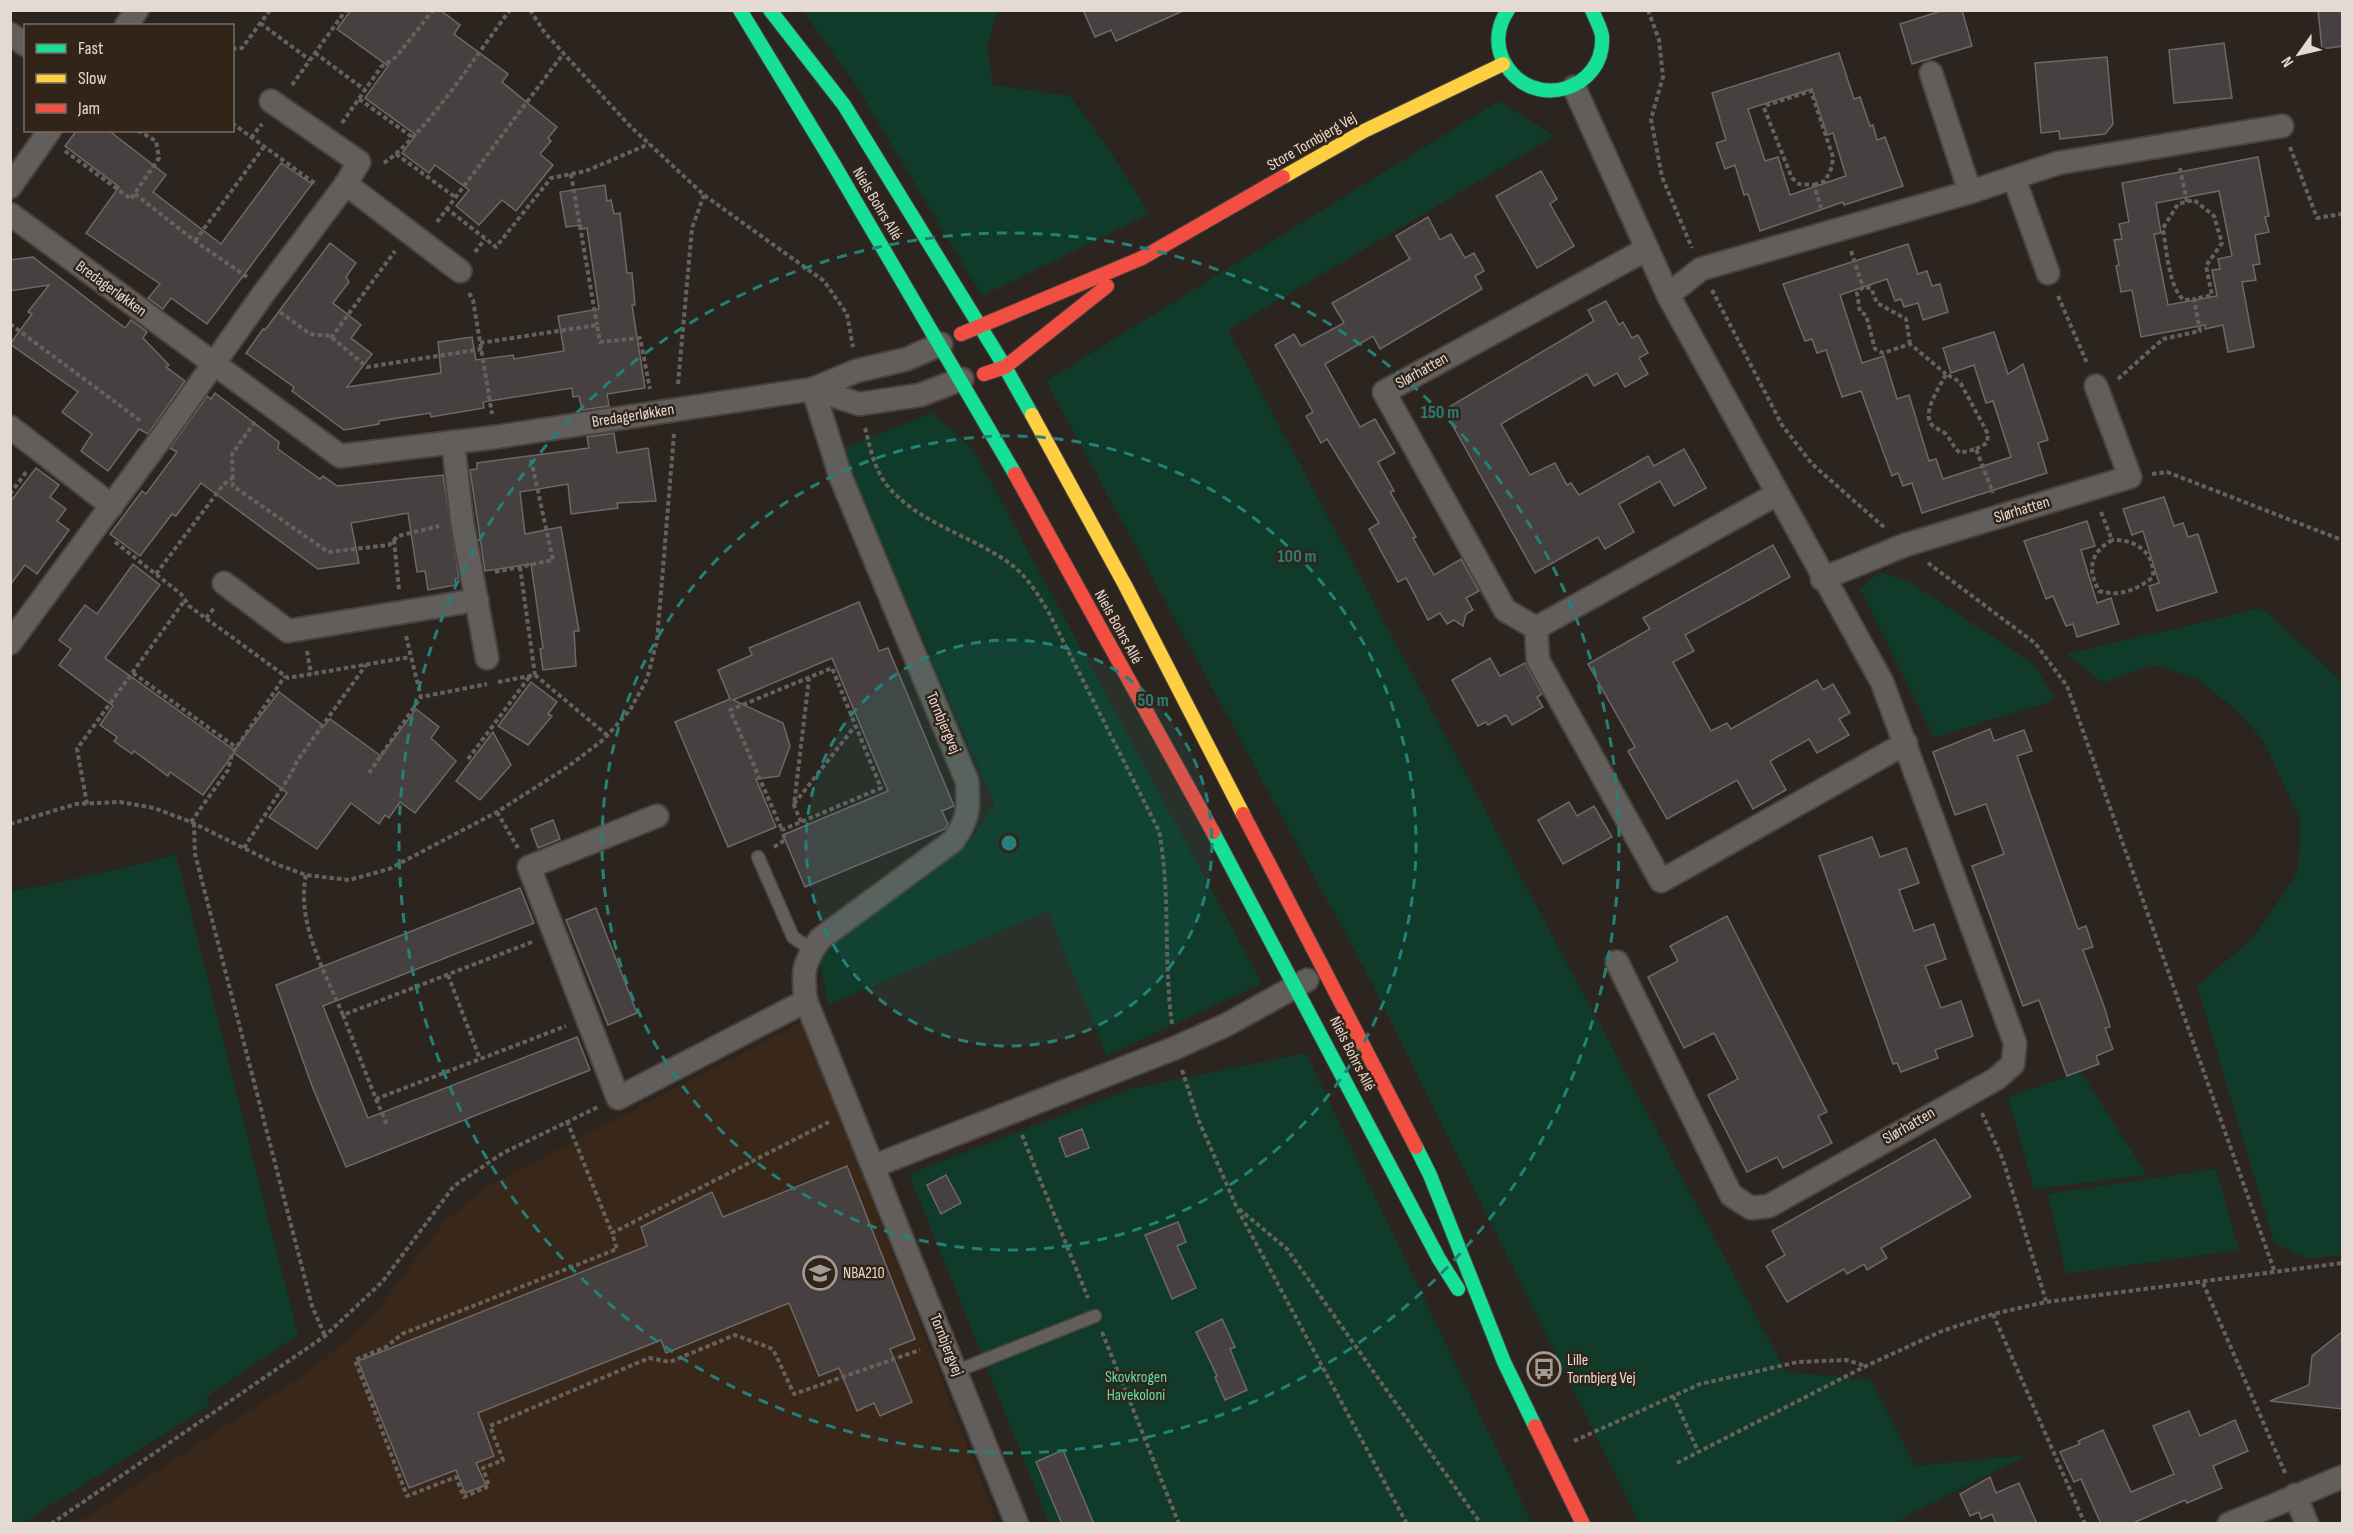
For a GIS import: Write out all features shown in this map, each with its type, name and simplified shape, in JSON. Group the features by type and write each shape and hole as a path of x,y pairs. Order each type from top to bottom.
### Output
{"street":[{"path":"127,24 137,10"},
{"name":"Niels Bohrs Allé","path":"740,10 819,138 976,373 1439,1259 1504,1362"},
{"name":"Niels Bohrs Allé","path":"770,10 844,105 980,325 1125,585 1430,1174 1504,1362 1583,1524"},
{"path":"1508,10 1499,31 1498,48 1503,64 1516,80 1534,90 1555,93 1574,87 1590,75 1599,58 1602,39 1599,15"},
{"path":"10,34 24,44"},
{"name":"Store Tornbjerg Vej","path":"952,334 1031,307 1142,258 1364,131 1503,64"},
{"path":"1931,73 1970,192"},
{"name":"Slørhatten","path":"1574,87 1668,295 1822,579 1882,682 2015,1043 2013,1064 1996,1079 1972,1090 1768,1206 1751,1208 1731,1195 1617,962"},
{"path":"10,643 112,506 263,294 354,190 359,162 328,143 274,103"},
{"path":"1668,295 1701,269 1970,192 2058,163 2282,126"},
{"path":"10,187 47,134"},
{"path":"819,138 849,163"},
{"path":"2014,178 2048,273"},
{"path":"354,190 460,271"},
{"name":"Bredagerløkken","path":"10,214 340,456 496,437 813,389 856,371 907,359 952,334"},
{"name":"Slørhatten","path":"1536,628 1505,610 1384,392 1647,249"},
{"name":"Store Tornbjerg Vej","path":"976,373 1005,367 1142,258"},
{"path":"952,334 1005,367"},
{"name":"Bredagerløkken","path":"813,389 859,404 920,395 976,373"},
{"name":"Tornbjergvej","path":"813,389 841,478 967,781 969,805 966,822 953,841 820,939 807,958 802,977 806,1001 1017,1524"},
{"path":"2098,390 2130,477"},
{"path":"10,427 112,506"},
{"path":"453,442 462,521 474,576 487,658"},
{"name":"Slørhatten","path":"1822,579 1905,545 2130,477"},
{"path":"1777,494 1536,628 1538,660 1661,881 1906,743"},
{"path":"1097,563 1125,585"},
{"path":"224,583 288,631 477,600"},
{"path":"657,816 529,867 618,1098 806,1001"},
{"path":"874,1166 1175,1048 1226,1025 1298,987 1324,968"},
{"path":"2229,1524 2343,1477"},
{"path":"2295,1496 2307,1524"}],"lane":[{"path":"758,857 793,936 812,950"},
{"path":"957,1371 1095,1316"}],"path":[{"path":"234,49 242,48 270,10"},
{"path":"274,103 310,60 346,10"},
{"path":"328,143 381,67 396,57 433,10"},
{"path":"234,125 263,148 326,191 354,190 412,137 510,10"},
{"path":"530,10 563,54 649,144 704,195 824,281 848,314 856,371"},
{"path":"1648,10 1659,40 1663,77 1651,119 1662,177 1701,269 1782,425 1812,464 1905,545 2035,643 2067,686 2274,1270"},
{"path":"260,23 310,60"},
{"path":"315,53 365,90"},
{"path":"331,338 416,237 455,197 563,54"},
{"path":"1811,91 1833,157 1832,167 1825,181 1814,185 1799,184 1792,178 1764,108 1767,105 1811,91"},
{"path":"359,99 412,137"},
{"path":"2282,126 2317,218 2343,214"},
{"path":"47,134 131,199 159,158 156,141 140,132"},
{"path":"147,137 151,132"},
{"path":"2175,143 2187,202"},
{"path":"446,208 496,247 551,178 586,171 649,144"},
{"path":"195,241 263,148"},
{"path":"396,154 455,197"},
{"path":"571,174 600,342 640,338 654,412"},
{"path":"1814,185 1863,287"},
{"path":"135,194 263,294 310,334 331,338 367,367 482,349"},
{"path":"2194,201 2214,216 2222,243 2206,266 2212,295 2194,299 2184,300 2178,296 2163,228 2178,204 2194,201"},
{"path":"460,271 459,285 473,300 496,437"},
{"path":"2048,273 2098,390 2163,339 2200,331 2194,299"},
{"path":"1863,287 1857,293 1860,312 1866,315 1875,349 1883,353 1910,344"},
{"path":"1863,287 1871,288 1877,303 1906,319 1910,344 1946,374 1960,382 1988,434 1987,443 1976,449 1960,453 1950,444 1946,434 1932,425 1928,418 1929,410 1946,374"},
{"path":"10,324 162,437"},
{"path":"480,343 597,325"},
{"path":"268,404 232,454 233,486 328,552 389,545 398,536 462,521"},
{"path":"859,404 874,462 886,484 908,504 1012,565 1030,583 1049,613 1160,831 1166,868 1168,999 1175,1048 1198,1119 1237,1208 1407,1524"},
{"path":"474,576 553,560 524,433"},
{"path":"1976,449 2002,516"},
{"path":"2130,477 2167,472 2343,540"},
{"path":"156,574 223,485 233,477"},
{"path":"2092,489 2112,540"},
{"path":"394,540 401,612"},
{"path":"2112,540 2124,540 2150,555 2154,566 2153,577 2143,585 2113,595 2099,591 2092,579 2092,565 2099,548 2112,540"},
{"path":"468,759 532,676 520,567"},
{"path":"87,804 77,749 185,600"},
{"path":"244,848 297,761 367,664"},
{"path":"758,857 785,840 730,710 832,668 881,789 782,830"},
{"path":"132,672 237,748"},
{"path":"285,676 237,748 228,770 193,823 195,855 312,1306 325,1336"},
{"path":"801,822 794,805 809,678"},
{"path":"369,773 421,697"},
{"path":"794,805 855,726"},
{"path":"497,812 529,867"},
{"path":"306,875 302,892 310,935 387,1125"},
{"path":"343,1015 554,933"},
{"path":"448,975 480,1059"},
{"path":"376,1099 586,1018"},
{"path":"1972,1090 2003,1160 2046,1302"},
{"path":"51,1524 325,1336 383,1281 454,1186 503,1153 618,1098"},
{"path":"612,1233 851,1111"},
{"path":"567,1121 617,1249 402,1334 386,1347 355,1360 407,1496 456,1477 464,1497 489,1486 483,1468 503,1460 490,1426 649,1358 670,1362 735,1335 773,1349 794,1394 945,1342"},
{"path":"1237,1208 1287,1249 1481,1524"},
{"path":"1677,1463 1866,1366 1942,1331 1993,1314 2046,1302 2203,1282 2274,1270 2343,1263"},
{"path":"2203,1282 2295,1496"},
{"path":"1993,1314 2085,1524"},
{"path":"1567,1432 1571,1442 1700,1384 1798,1362 1846,1360 1866,1366"},
{"path":"1673,1395 1698,1451"}],"shaded area":[{"path":"803,1021 997,1523 76,1524 310,1371 367,1323 444,1222 485,1188"}],"green space":[{"path":"803,11 997,11 987,48 993,85 1070,96 1111,152 1149,214 982,296 857,87"},
{"path":"1499,101 1555,136 1228,330 1786,1372 1871,1380 1915,1466 2027,1455 1893,1523 1639,1523 1373,985 1046,381"},
{"path":"932,413 973,449 1262,983 1107,1056 1048,911 828,1005 819,956 971,839 995,805 840,449"},
{"path":"1880,572 1910,582 2035,665 2055,700 1934,738 1860,589"},
{"path":"2262,608 2342,682 2342,1255 2308,1259 2274,1243 2197,986 2253,938 2298,872 2301,821 2263,740 2235,709 2198,679 2153,665 2103,683 2067,654"},
{"path":"176,855 298,1335 206,1397 210,1405 23,1523 11,1523 11,891 62,882"},
{"name":"Skovkrogen Havekoloni","path":"1306,1053 1532,1523 1049,1523 909,1174 1130,1089"},
{"path":"2081,1072 2147,1175 2034,1189 2008,1097"},
{"path":"2216,1169 2239,1250 2066,1274 2048,1194"}],"building":[{"path":"351,10 440,10 460,25 454,34 508,74 502,82 557,127 548,138 551,141 540,154 553,165 516,211 502,200 479,225 456,206 469,190 435,165 429,173 402,153 416,135 365,98 388,66 337,29"},
{"path":"1083,10 1185,10 1116,41 1111,30 1095,37"},
{"path":"1944,10 1962,10 1972,46 1912,64 1900,24"},
{"path":"2318,10 2343,10 2343,46 2322,49"},
{"path":"2224,43 2232,98 2174,103 2169,50"},
{"path":"1839,53 1854,99 1860,97 1877,140 1885,137 1903,186 1844,205 1843,202 1760,231 1748,194 1744,195 1735,165 1725,169 1716,143 1726,140 1712,93","holes":["1812,89 1827,135 1833,133 1846,176 1790,195 1778,157 1765,161 1748,109"]},
{"path":"2107,57 2113,124 2105,134 2060,139 2059,131 2041,133 2035,63"},
{"path":"76,132 111,132 166,175 153,192 221,244 281,163 312,184 207,324 171,298 163,309 148,298 160,284 86,233 119,187 65,146"},
{"path":"2258,157 2269,216 2265,217 2269,232 2255,235 2260,264 2253,265 2256,280 2242,282 2254,347 2228,352 2223,325 2205,329 2205,325 2141,337 2132,290 2121,292 2116,266 2119,265 2114,240 2122,239 2119,224 2129,222 2122,183","holes":["2219,191 2232,256 2218,259 2220,269 2212,270 2217,296 2168,305 2154,234 2161,233 2156,203"]},
{"path":"1541,171 1557,199 1550,204 1574,246 1537,268 1496,196"},
{"path":"605,185 607,201 611,200 614,214 620,213 627,273 632,273 635,305 632,305 645,388 607,394 609,406 582,410 579,396 573,397 572,388 483,402 484,408 431,417 430,413 379,421 379,424 344,430 292,391 294,387 246,353 330,243 356,263 346,277 349,282 333,303 361,325 351,338 372,354 347,387 441,373 438,342 472,337 476,360 513,355 514,359 564,351 558,316 599,309 587,228 582,229 581,225 566,227 560,192"},
{"path":"1428,217 1440,240 1451,234 1465,258 1474,253 1484,271 1475,276 1482,289 1380,349 1373,336 1325,364 1360,427 1375,419 1395,453 1378,462 1394,491 1390,492 1416,537 1413,538 1434,575 1461,559 1479,591 1466,598 1473,610 1466,614 1463,626 1454,620 1447,624 1440,613 1428,620 1406,578 1398,582 1369,529 1379,523 1327,439 1321,443 1306,416 1313,412 1275,345 1294,334 1301,346 1344,323 1332,303 1410,259 1396,236"},
{"path":"1908,244 1918,274 1927,271 1932,286 1940,284 1948,312 1923,320 1918,303 1904,307 1901,299 1895,301 1887,279 1840,295 1862,363 1884,356 1897,399 1909,395 1929,461 1936,459 1943,479 2011,457 1993,401 1986,403 1974,365 1951,373 1943,348 1994,332 2008,374 2023,364 2048,440 2038,443 2047,473 1922,513 1912,483 1903,486 1898,473 1892,476 1861,391 1842,397 1826,350 1817,353 1812,339 1805,341 1783,284"},
{"path":"33,257 125,328 131,320 147,332 143,338 169,365 166,367 185,381 148,434 139,429 108,471 81,451 92,434 62,412 78,392 10,344 32,314 28,312 49,285 10,291 10,260"},
{"path":"1606,301 1619,325 1623,322 1632,338 1638,335 1648,353 1639,358 1648,374 1625,387 1617,373 1594,386 1587,374 1501,424 1530,475 1555,463 1567,485 1571,483 1579,495 1648,456 1654,466 1684,449 1706,488 1674,506 1660,481 1619,504 1634,532 1605,549 1598,537 1535,573 1444,410 1594,321 1588,310"},
{"path":"215,393 279,442 278,449 320,479 323,476 337,486 443,475 459,578 455,579 456,585 428,590 425,571 417,572 408,513 351,523 359,563 318,569 201,483 176,516 172,514 140,556 110,534 142,491 146,494 177,452 170,448 207,396 211,399"},
{"path":"614,433 617,453 648,448 656,501 617,503 618,508 571,514 568,484 520,492 525,534 561,527 579,631 574,631 576,666 543,670 540,649 543,648 531,564 485,571 470,470 477,469 477,463 589,448 587,437"},
{"path":"36,468 59,485 50,497 66,509 57,521 69,530 37,574 25,565 10,585 10,502"},
{"path":"2164,497 2174,526 2183,523 2188,537 2198,534 2217,592 2157,611 2149,586 2159,583 2143,531 2132,535 2123,509"},
{"path":"2087,521 2095,546 2081,550 2097,603 2111,598 2119,624 2077,637 2073,624 2066,626 2053,596 2046,599 2024,541"},
{"path":"1773,545 1790,577 1685,635 1694,651 1673,662 1711,731 1727,723 1731,729 1817,680 1823,690 1833,684 1850,713 1839,719 1849,735 1817,753 1809,739 1770,761 1786,790 1753,809 1737,780 1667,819 1628,751 1635,747 1588,664 1650,629 1643,618"},
{"path":"133,564 160,585 105,658 234,750 279,692 324,726 330,719 381,756 416,709 439,727 431,738 456,761 415,813 400,802 389,818 385,815 379,824 351,803 317,849 269,817 287,793 234,753 203,795 170,772 168,776 134,751 132,754 114,741 117,737 100,725 113,706 59,665 71,649 59,640 85,605 97,614"},
{"path":"859,602 879,651 888,648 954,806 942,811 948,824 945,829 805,887 783,835 888,791 832,658 733,700 783,723 790,746 779,776 756,779 776,827 728,847 675,722 730,699 718,670 752,655 749,648"},
{"path":"1490,658 1500,676 1525,663 1542,694 1537,697 1543,707 1512,725 1506,715 1488,725 1486,722 1478,726 1452,680"},
{"path":"531,682 557,702 548,714 552,716 528,745 498,726"},
{"path":"1990,729 1994,741 2024,730 2032,751 2017,756 2078,929 2086,926 2093,947 2083,950 2105,1009 2110,1027 2105,1028 2113,1049 2096,1056 2099,1064 2067,1076 2039,1000 2023,1006 1972,866 2004,854 1986,804 1955,815 1933,752"},
{"path":"493,732 511,765 480,800 456,781"},
{"path":"1569,802 1577,816 1594,806 1612,837 1563,864 1538,820"},
{"path":"553,820 560,839 538,848 531,829"},
{"path":"1872,837 1880,857 1906,848 1919,883 1899,890 1914,931 1934,924 1946,959 1925,966 1941,1008 1961,1001 1973,1036 1935,1050 1938,1058 1901,1072 1897,1063 1893,1064 1819,856"},
{"path":"520,888 534,923 323,1006 368,1118 577,1037 590,1070 346,1167 312,1086 276,985"},
{"path":"596,908 637,1013 608,1025 566,920"},
{"path":"1727,916 1827,1112 1818,1116 1832,1143 1783,1168 1777,1157 1747,1172 1708,1095 1738,1079 1714,1033 1684,1048 1648,977 1678,961 1670,946"},
{"path":"1082,1129 1089,1148 1066,1157 1059,1138"},
{"path":"1935,1139 1971,1197 1881,1248 1887,1258 1867,1270 1864,1264 1847,1274 1844,1269 1787,1302 1766,1266 1785,1255 1772,1231"},
{"path":"847,1166 915,1339 890,1349 912,1402 880,1416 874,1403 857,1411 839,1368 819,1376 789,1303 666,1353 661,1340 478,1413 494,1456 476,1463 486,1485 465,1493 456,1470 409,1488 358,1361 647,1246 641,1227 712,1192 723,1217"},
{"path":"946,1175 961,1203 941,1214 927,1185"},
{"path":"1178,1222 1186,1242 1177,1246 1196,1288 1172,1299 1145,1235"},
{"path":"1222,1319 1235,1347 1230,1349 1247,1390 1225,1400 1215,1377 1217,1376 1196,1332"},
{"path":"2343,1331 2343,1409 2270,1401 2309,1385 2312,1356"},
{"path":"2189,1411 2200,1436 2235,1420 2248,1451 2213,1466 2222,1488 2187,1503 2185,1500 2131,1524 2101,1524 2081,1479 2074,1482 2060,1452 2080,1444 2078,1441 2103,1430 2131,1492 2174,1474 2153,1426"},
{"path":"1063,1450 1094,1524 1062,1524 1036,1462"},
{"path":"1990,1477 1996,1493 2019,1483 2037,1524 1996,1524 1992,1514 1981,1519 1979,1512 1970,1516 1960,1494"}],"traffic: fast":[{"path":"740,10 833,163 1015,474"},
{"path":"770,10 844,105 1005,367 1032,415"},
{"path":"1508,10 1501,22 1498,42 1501,56 1516,78 1532,87 1548,90 1565,88 1580,81 1592,70 1600,55 1602,36 1592,10"},
{"path":"1213,832 1439,1259 1458,1289"},
{"path":"1416,1147 1430,1175 1504,1362 1535,1426"}],"traffic: slow":[{"path":"1283,177 1364,131 1503,64"},
{"path":"1032,415 1125,585 1243,814"}],"traffic: jam":[{"path":"961,334 1142,258 1283,177"},
{"path":"984,374 1005,367 1107,286"},
{"path":"1015,474 1213,832"},
{"path":"1243,814 1416,1147"},
{"path":"1535,1426 1583,1524"}],"place":[{"name":"NBA210","path":"820,1273"},
{"name":"Lille Tornbjerg Vej","path":"1544,1369"}]}
